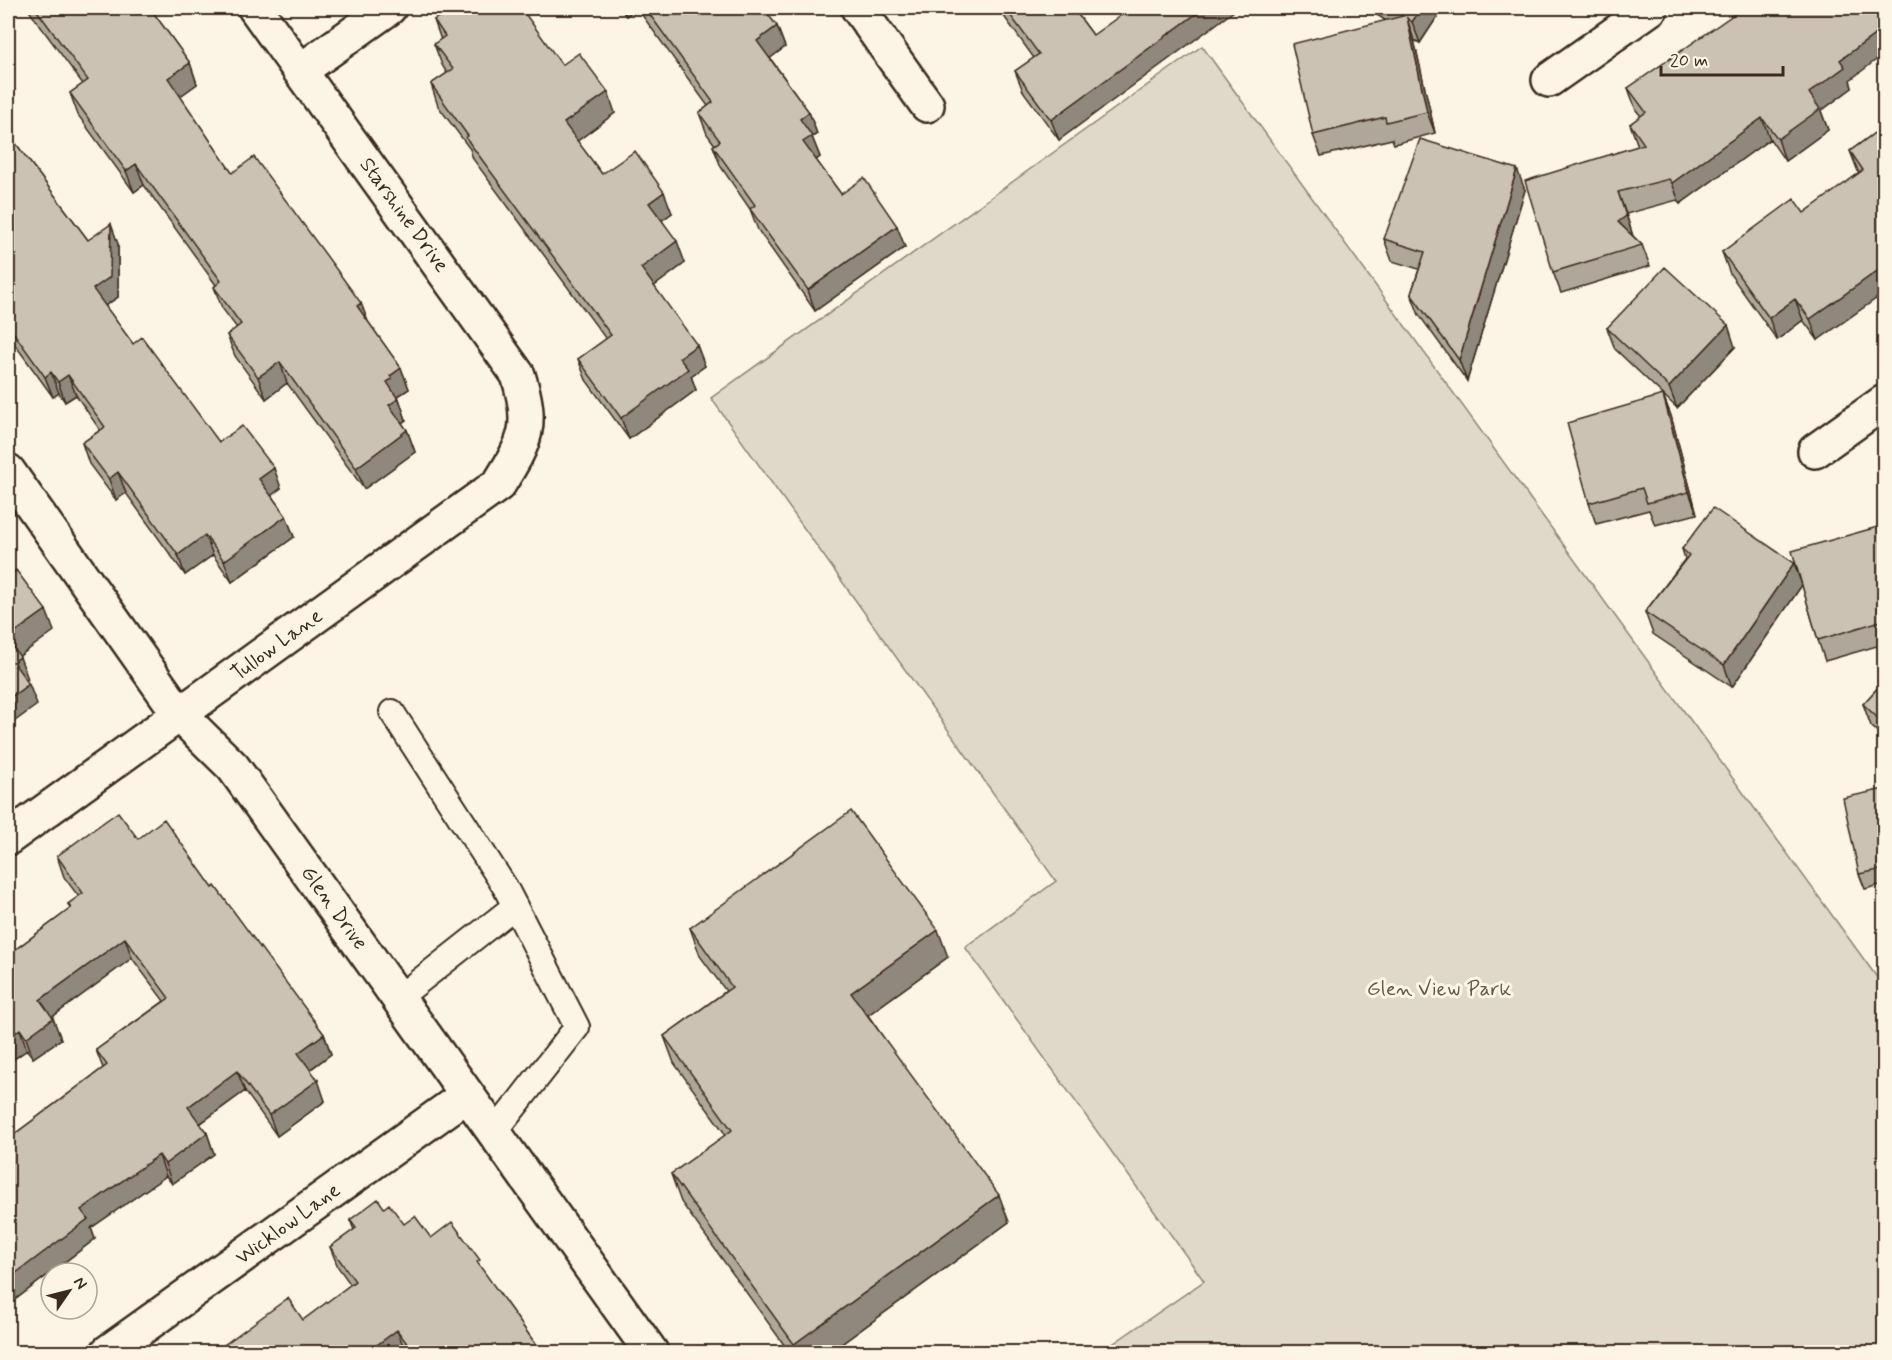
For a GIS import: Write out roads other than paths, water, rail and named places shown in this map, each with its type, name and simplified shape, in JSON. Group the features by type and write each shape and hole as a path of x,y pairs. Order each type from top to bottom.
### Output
{"street":[{"name":"Starshine Drive","path":"255,8 518,375 528,406 526,433"},
{"path":"300,71 389,8"},
{"path":"858,8 927,105"},
{"path":"1549,80 1651,8"},
{"path":"1815,451 1884,402"},
{"name":"Tullow Lane","path":"8,838 499,484 514,460 526,433"},
{"name":"Glen Drive","path":"8,471 180,715 233,767 651,1353"},
{"name":"Wicklow Lane","path":"108,1353 467,1095"}],"lane":[{"path":"392,712 505,887 577,1027 494,1133"},
{"path":"398,998 515,906"}],"park label":[{"name":"Glen View Park","path":"1439,989"}]}
